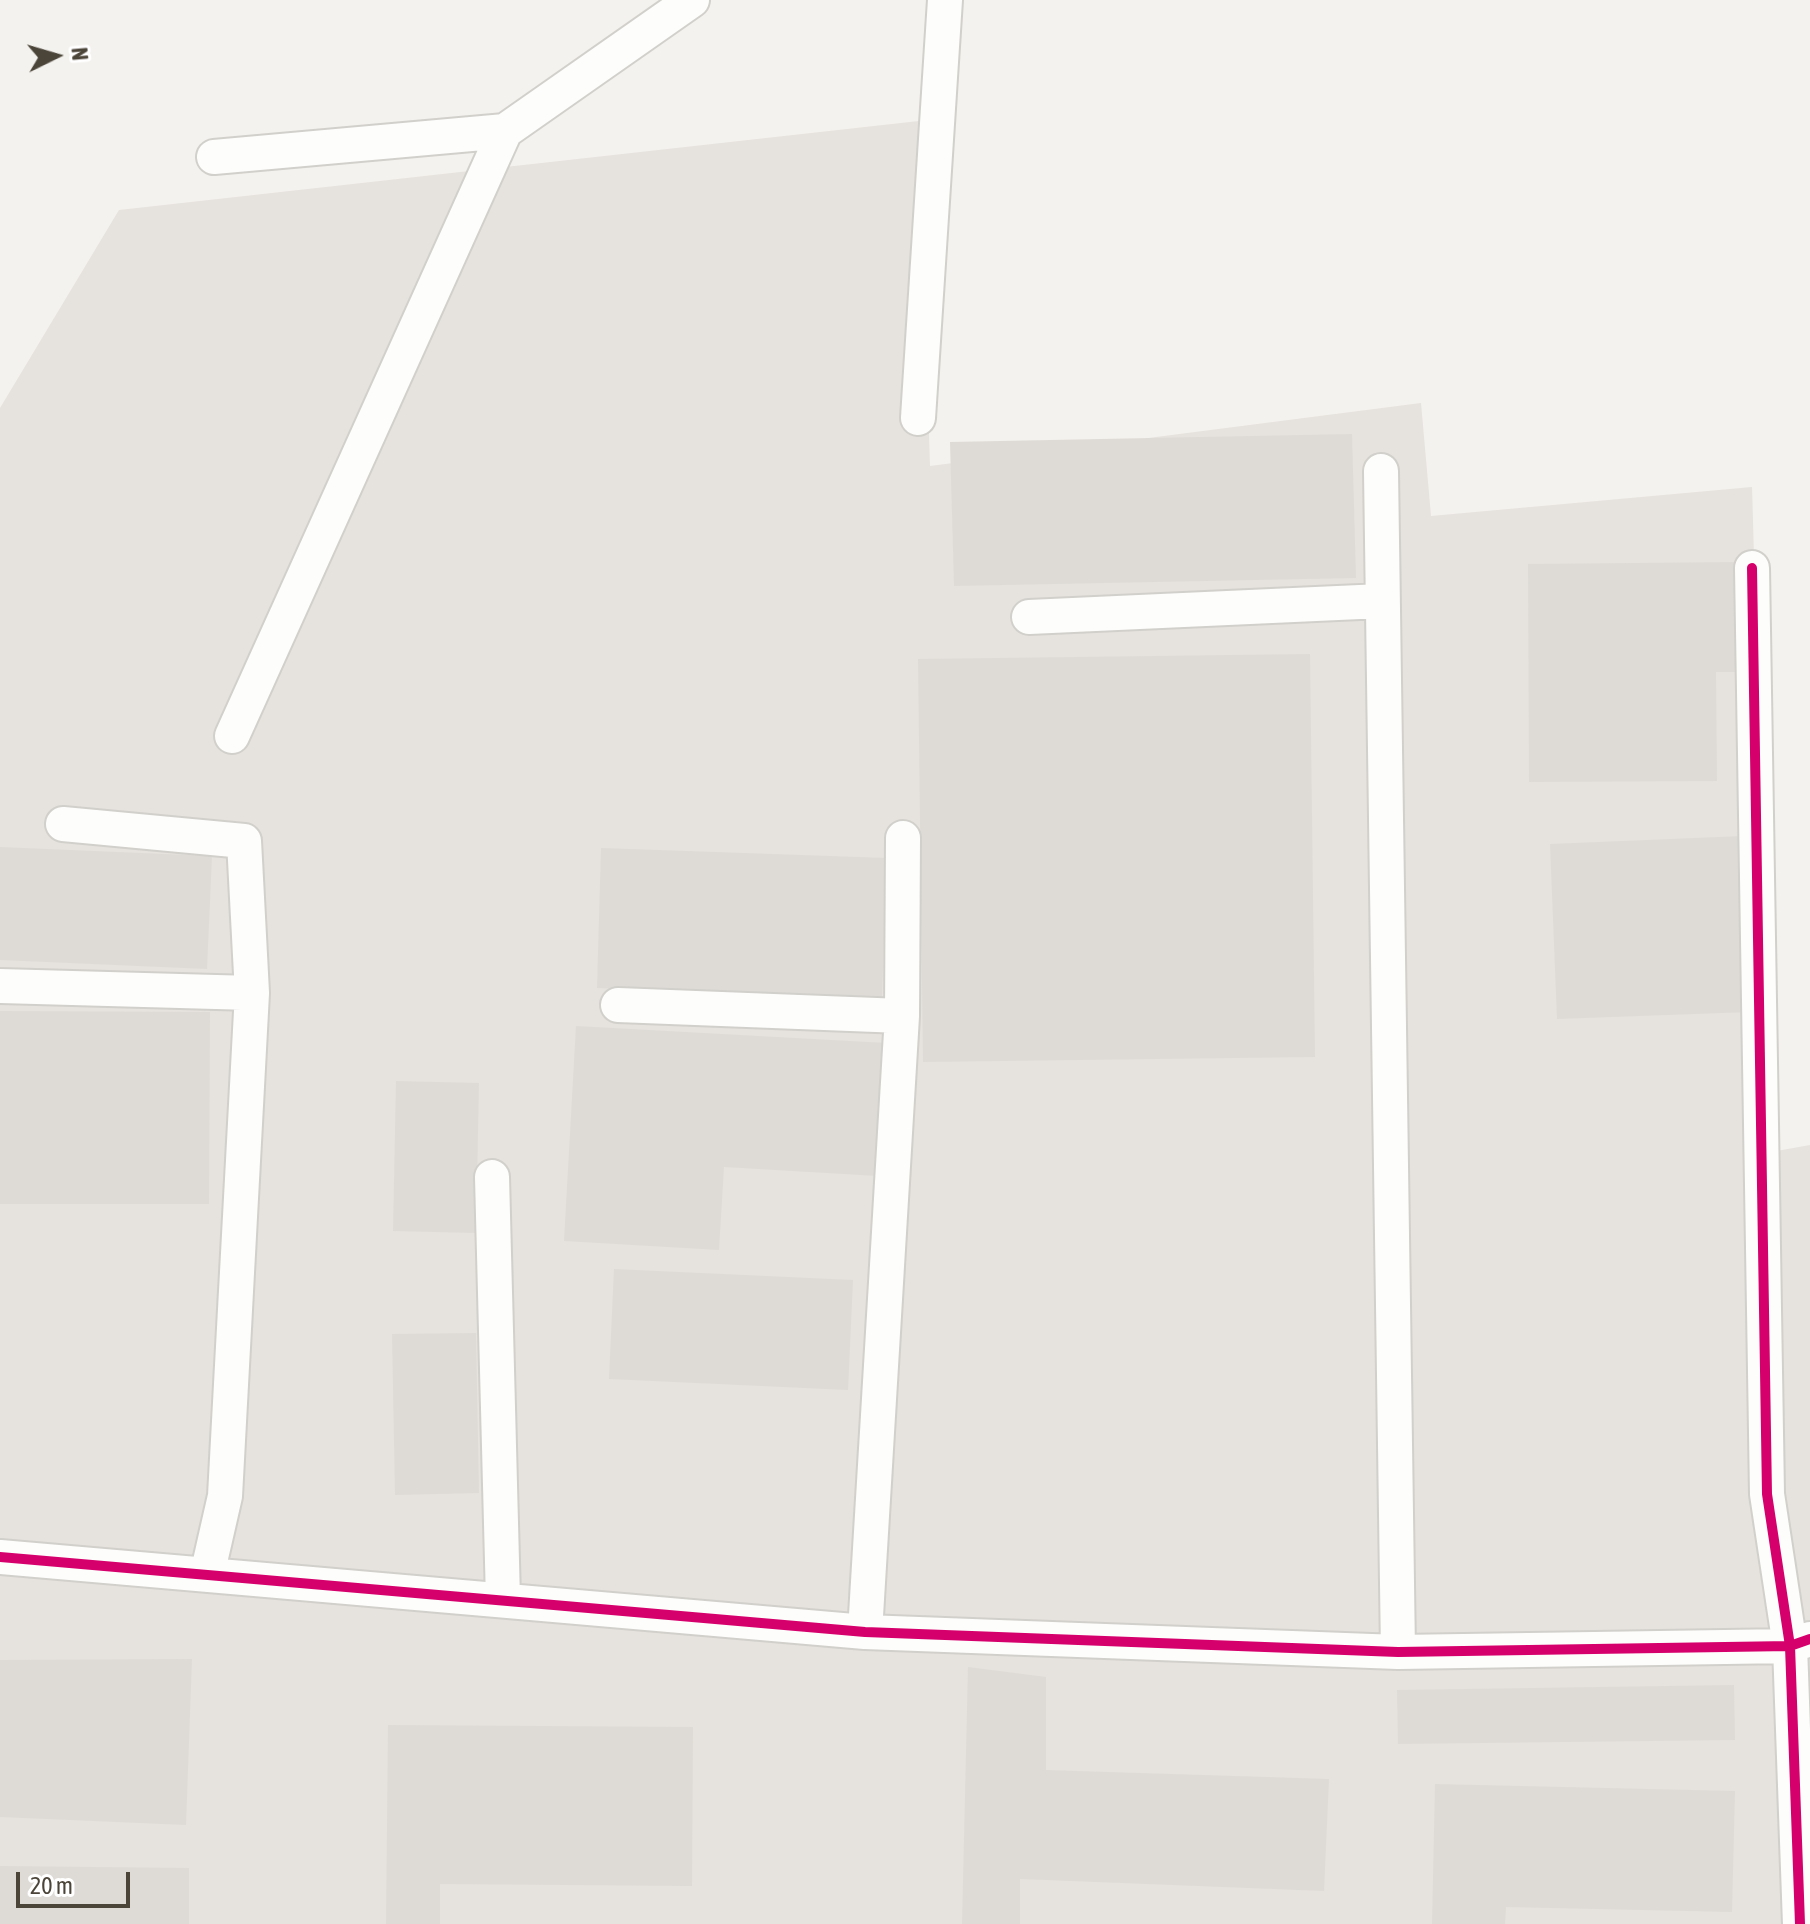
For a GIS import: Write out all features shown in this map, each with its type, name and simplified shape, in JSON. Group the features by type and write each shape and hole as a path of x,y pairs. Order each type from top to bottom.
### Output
{"street":[{"path":"214,157 505,131 692,0"},
{"path":"918,418 945,0"},
{"path":"232,736 505,131"},
{"path":"1381,471 1398,1652"},
{"path":"1752,568 1767,1494 1800,1642 1800,1924"},
{"path":"1029,617 1382,601"},
{"path":"63,824 244,841 252,993 225,1496 207,1575"},
{"path":"865,1632 902,1016 903,838"},
{"path":"0,986 252,993"},
{"path":"618,1005 902,1016"},
{"path":"492,1177 503,1600"},
{"path":"0,1557 865,1632 1398,1652 1800,1642"}],"shaded area":[{"path":"919,121 930,466 1421,403 1431,516 1752,487 1771,1152 1810,1145 1810,1924 0,1924 0,408 119,210"}],"building":[{"path":"1352,434 1356,578 954,586 950,442"},
{"path":"1740,562 1741,672 1716,672 1717,781 1529,782 1528,564"},
{"path":"1310,654 1315,1057 923,1062 918,659"},
{"path":"1743,836 1750,1012 1557,1019 1550,844"},
{"path":"0,847 212,856 207,969 0,960"},
{"path":"601,848 887,858 882,998 597,988"},
{"path":"0,1011 210,1012 209,1204 0,1204"},
{"path":"576,1026 886,1043 878,1176 724,1167 719,1250 564,1241"},
{"path":"396,1081 479,1083 476,1233 393,1231"},
{"path":"614,1269 853,1280 848,1390 609,1379"},
{"path":"476,1333 479,1493 395,1495 392,1334"},
{"path":"192,1659 186,1825 0,1817 0,1660"},
{"path":"968,1667 1046,1677 1046,1770 1329,1779 1324,1891 1020,1879 1020,1924 962,1924"},
{"path":"1734,1685 1735,1740 1398,1744 1397,1690"},
{"path":"388,1725 693,1727 692,1886 440,1884 440,1924 386,1924"},
{"path":"1435,1784 1735,1791 1732,1912 1506,1907 1505,1924 1432,1924"},
{"path":"0,1866 189,1868 189,1924 0,1924"}],"cycle path":[{"path":"1752,568 1767,1494 1790,1646 1800,1924"},
{"path":"0,1557 865,1632 1398,1652 1790,1646 1810,1639"}]}
